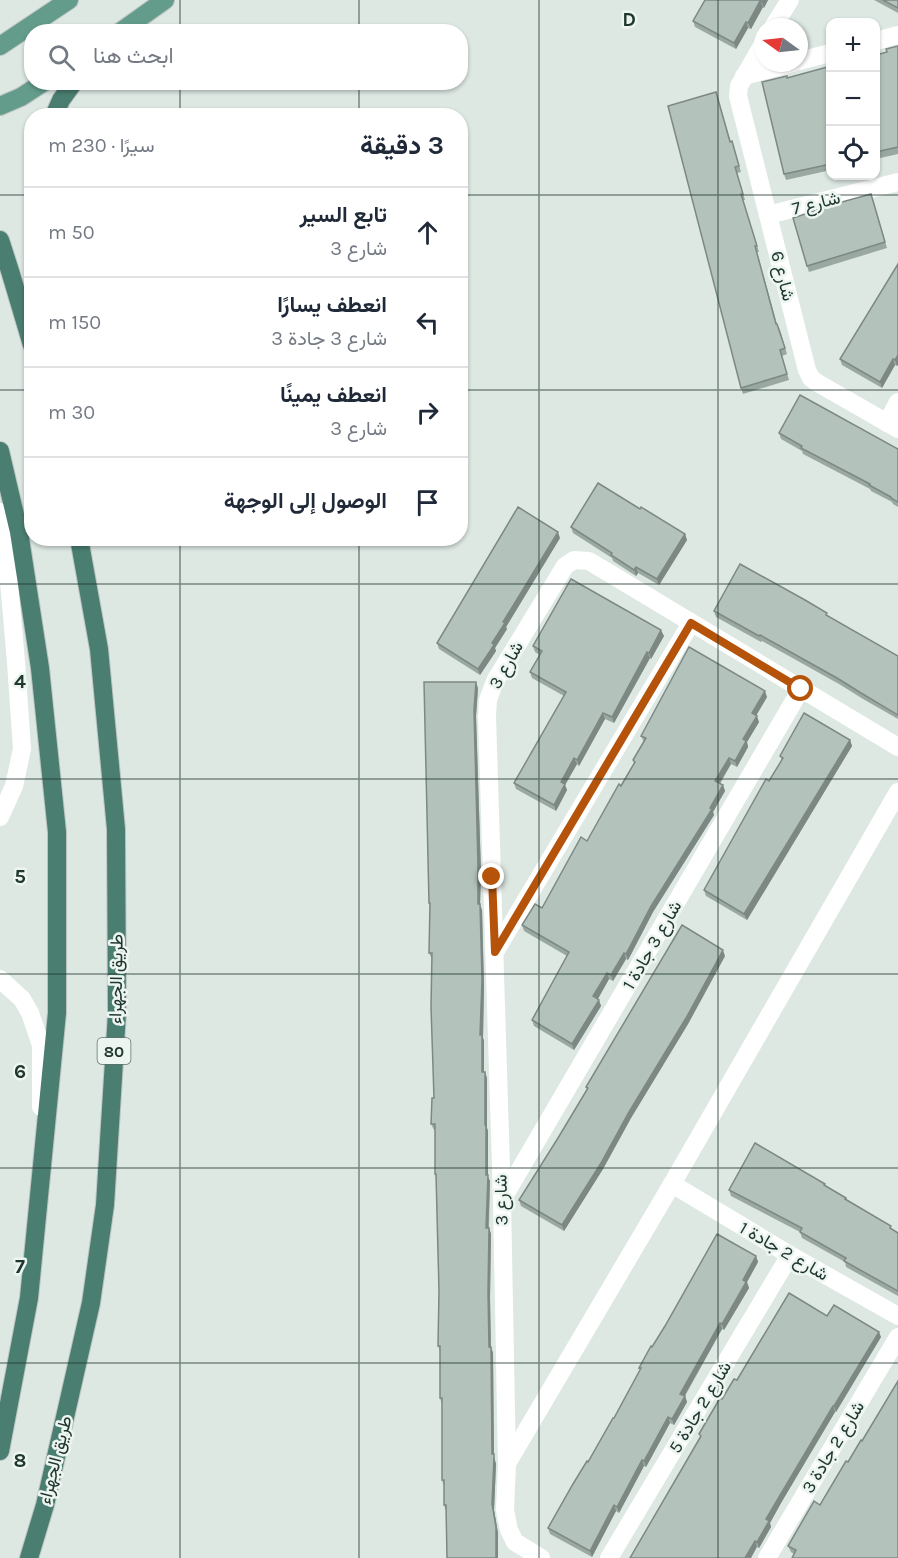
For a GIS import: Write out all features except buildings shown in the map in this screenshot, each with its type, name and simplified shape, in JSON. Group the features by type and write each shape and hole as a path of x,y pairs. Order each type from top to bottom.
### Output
{"highway":[{"path":"58,108 69,90"},
{"path":"0,240 24,318"},
{"path":"0,451 19,532 39,657 57,832 57,1013 29,1298 0,1451"},
{"name":"طريق الجهراء","path":"29,1558 45,1505 91,1304 105,1205 117,1013 116,829 99,648 80,546"}],"main road":[{"path":"33,24 69,0"},
{"path":"131,24 165,0"},
{"path":"0,46 24,30"},
{"path":"0,106 32,90"}],"street":[{"path":"779,18 790,0"},
{"path":"880,40 898,35"},
{"path":"808,59 826,54"},
{"path":"744,76 754,59"},
{"path":"744,76 759,72"},
{"name":"شارع 6","path":"744,76 739,86 738,96 807,370 816,382 892,426"},
{"name":"شارع 7","path":"768,215 898,182"},
{"path":"892,426 898,402"},
{"path":"0,512 6,547 22,750 14,786 0,818"},
{"name":"شارع 3","path":"531,1556 515,1542 509,1530 505,1510 507,1464 502,1200 487,716 488,700 495,681 565,566 574,560 589,561 898,747"},
{"path":"495,952 691,623"},
{"name":"شارع 3 جادة 1","path":"502,1200 801,689"},
{"path":"507,1464 672,1184 898,792"},
{"path":"0,979 21,999 30,1013 41,1045 40,1190"},
{"name":"شارع 2 جادة 1","path":"672,1184 898,1317"},
{"name":"شارع 2 جادة 5","path":"609,1558 790,1255"},
{"name":"شارع 2 جادة 3","path":"767,1558 898,1336"}],"route":[{"path":"492,877 495,952 691,623 801,689"}]}
